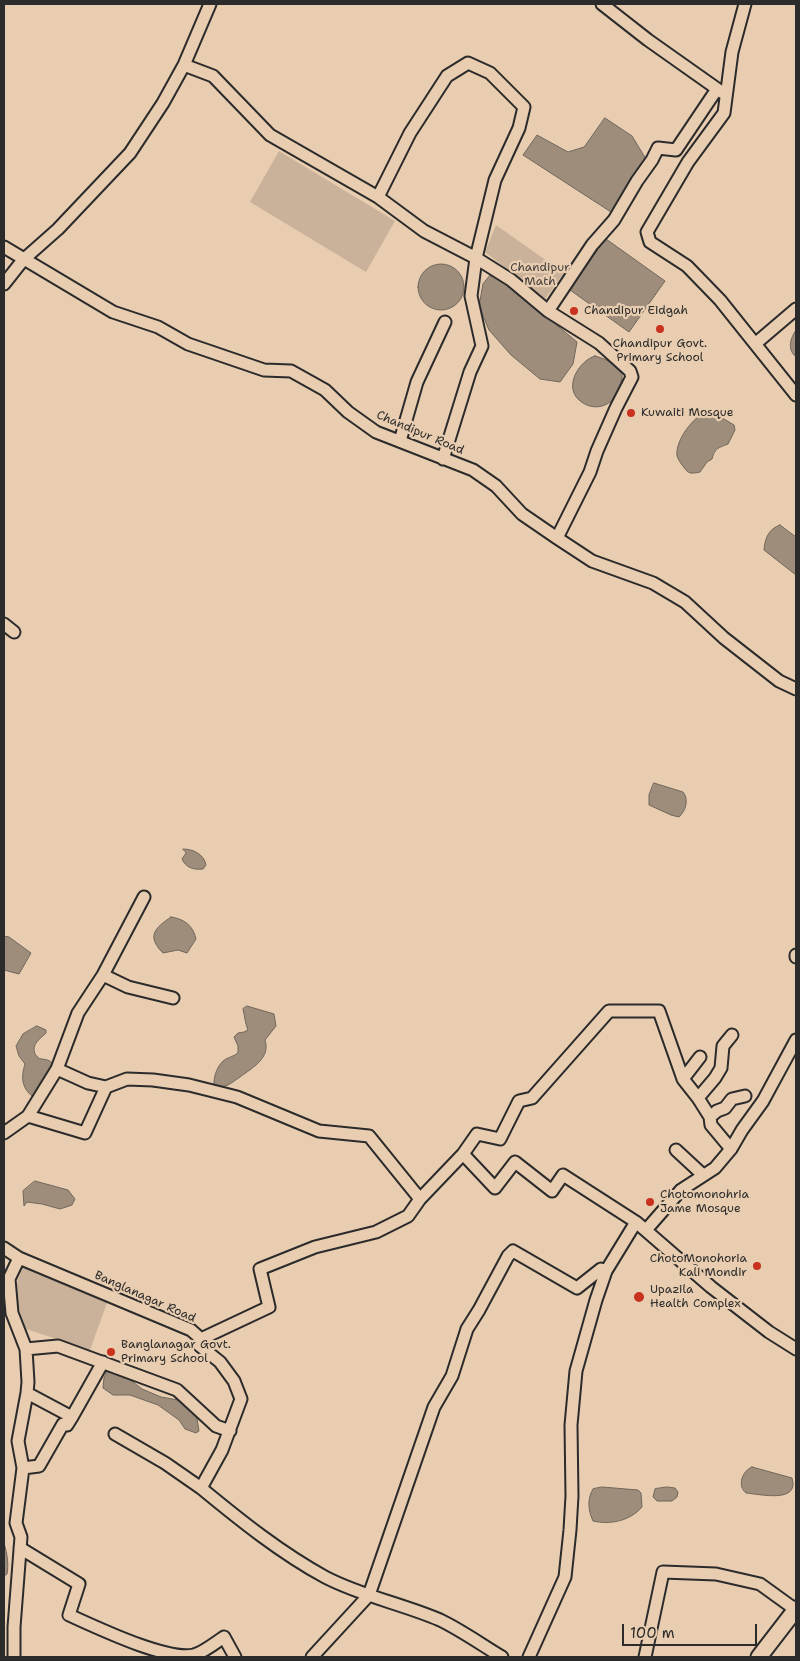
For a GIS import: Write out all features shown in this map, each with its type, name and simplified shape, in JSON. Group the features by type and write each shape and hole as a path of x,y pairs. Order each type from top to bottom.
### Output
{"main road":[{"path":"759,1657 796,1610"}],"street":[{"path":"4,284 23,260 58,229 130,153 163,103 184,65 210,4"},
{"path":"602,4 648,40 722,92"},
{"path":"745,4 722,92 724,113 688,162 646,232 650,242 687,266 720,300 796,395"},
{"path":"378,197 410,133 447,76 468,63 490,73 524,106 519,128 496,180 476,258 472,296 482,346 470,372 443,459"},
{"path":"184,65 213,76 270,135 378,197 424,231 476,258 511,280 548,311 600,343 630,371 632,378 616,408 590,472 557,538"},
{"path":"548,311 592,245 614,220 658,148 676,150 722,92"},
{"name":"Chandipur Road","path":"4,247 113,312 158,327 188,344 264,370 291,371 324,390 348,412 376,432 473,470 496,486 522,514 592,561 653,583 685,602 724,638 779,681 796,689"},
{"path":"755,344 796,309"},
{"path":"400,441 417,382 445,322"},
{"path":"4,624 14,632"},
{"path":"4,1134 28,1116 57,1068 78,1013 103,975 144,897"},
{"path":"103,975 128,987 173,998"},
{"path":"201,1339 269,1307 260,1268 315,1247 376,1232 408,1216 420,1199 464,1154 477,1134 500,1138 519,1101 532,1098 609,1011 659,1011 683,1079 710,1117 711,1125 732,1149"},
{"path":"698,1098 721,1068 723,1046 732,1035"},
{"path":"646,1230 681,1190 715,1168 732,1149 742,1130 763,1101 796,1040"},
{"path":"683,1079 700,1057"},
{"path":"57,1068 88,1083 106,1087 127,1079 153,1080 189,1086 237,1097 319,1131 369,1136 420,1199"},
{"path":"28,1116 85,1133 106,1087"},
{"path":"710,1117 717,1111 725,1108 732,1099 745,1096"},
{"path":"676,1150 703,1175"},
{"path":"464,1154 495,1188 515,1162 552,1190 563,1175 636,1222 711,1287 769,1332 796,1349"},
{"path":"529,1657 565,1577 572,1496 571,1425 576,1371 606,1271 636,1222"},
{"name":"Banglanagar Road","path":"4,1248 19,1258 191,1330 201,1339 200,1346 220,1362 234,1381 241,1399 222,1450 201,1488"},
{"path":"312,1657 369,1595 434,1407 452,1376 467,1329 508,1256 513,1251 577,1288 601,1269 606,1271"},
{"path":"14,1657 20,1548 20,1537 16,1523 23,1468 18,1441 28,1382 26,1350 12,1313 9,1279 19,1258"},
{"path":"26,1350 58,1346 177,1390 216,1426 230,1431"},
{"path":"23,1468 39,1466 63,1424 67,1424 72,1417 103,1362"},
{"path":"27,1394 72,1417"},
{"path":"115,1434 165,1463 201,1488 270,1543 326,1578 440,1620 502,1657"},
{"path":"20,1548 79,1584 69,1615 125,1640 178,1656 194,1655 224,1638 235,1657"},
{"path":"645,1657 662,1572 716,1574 760,1584 796,1610"}],"green space":[{"path":"279,151 395,221 366,272 250,202"},
{"name":"Chandipur Math","path":"496,225 564,273 545,299 485,252"},
{"path":"22,1266 108,1300 90,1350 26,1329 14,1294"}],"shaded area":[{"path":"605,118 632,136 646,159 611,212 523,155 537,135 568,152 584,147"},
{"path":"606,239 665,281 629,332 570,290"},
{"path":"437,264 445,264 454,268 460,274 464,287 460,300 454,306 445,310 437,310 428,306 422,300 418,291 418,283 422,274 428,268"},
{"path":"493,272 577,342 573,364 560,382 540,379 511,355 489,330 479,306 483,284"},
{"path":"796,330 796,357 791,351 790,344"},
{"path":"595,356 615,365 621,371 622,377 620,387 614,398 605,405 594,407 578,399 574,393 573,380 584,362"},
{"path":"707,412 719,416 734,425 735,430 728,444 716,450 712,459 707,462 700,472 690,473 685,469 677,456 677,450 686,430 696,418"},
{"path":"780,525 796,537 796,575 764,550 768,535"},
{"path":"654,783 683,792 686,798 686,805 679,817 649,805 649,795"},
{"path":"183,849 194,851 203,858 206,865 203,869 193,869 186,864 182,859 186,853"},
{"path":"171,917 180,919 190,926 195,934 196,939 187,953 178,950 163,953 155,942 154,937 157,929"},
{"path":"4,936 9,937 31,953 19,974 4,970"},
{"path":"247,1006 274,1014 276,1026 265,1040 265,1052 255,1066 225,1086 214,1086 218,1067 223,1061 238,1053 238,1046 234,1037 238,1033 248,1030 243,1009"},
{"path":"37,1026 46,1030 46,1033 35,1045 35,1054 56,1066 36,1096 33,1097 24,1086 23,1073 25,1064 19,1056 16,1046 23,1034"},
{"path":"35,1181 68,1190 75,1199 72,1205 60,1209 27,1202 24,1206 23,1191"},
{"path":"108,1370 124,1375 142,1389 161,1397 184,1401 196,1413 199,1431 196,1433 185,1429 179,1420 158,1405 130,1395 113,1395 103,1388 104,1378"},
{"path":"752,1467 792,1478 793,1486 790,1491 777,1496 746,1493 741,1483 743,1475"},
{"path":"602,1487 638,1490 641,1493 642,1507 632,1516 619,1521 593,1521 589,1509 590,1497 593,1489"},
{"path":"675,1488 678,1492 677,1497 672,1501 657,1501 653,1497 655,1489"},
{"path":"4,1543 8,1566 7,1574 4,1576"}],"place":[{"name":"Chandipur Eidgah","path":"574,311"},
{"name":"Chandipur Govt. Primary School","path":"660,329"},
{"name":"Kuwaiti Mosque","path":"631,413"},
{"name":"Chotomonohria Jame Mosque","path":"650,1202"},
{"name":"ChotoMonohoria Kali Mondir","path":"757,1266"},
{"name":"Upazila Health Complex","path":"639,1297"},
{"name":"Banglanagar Govt. Primary School","path":"111,1352"}]}
